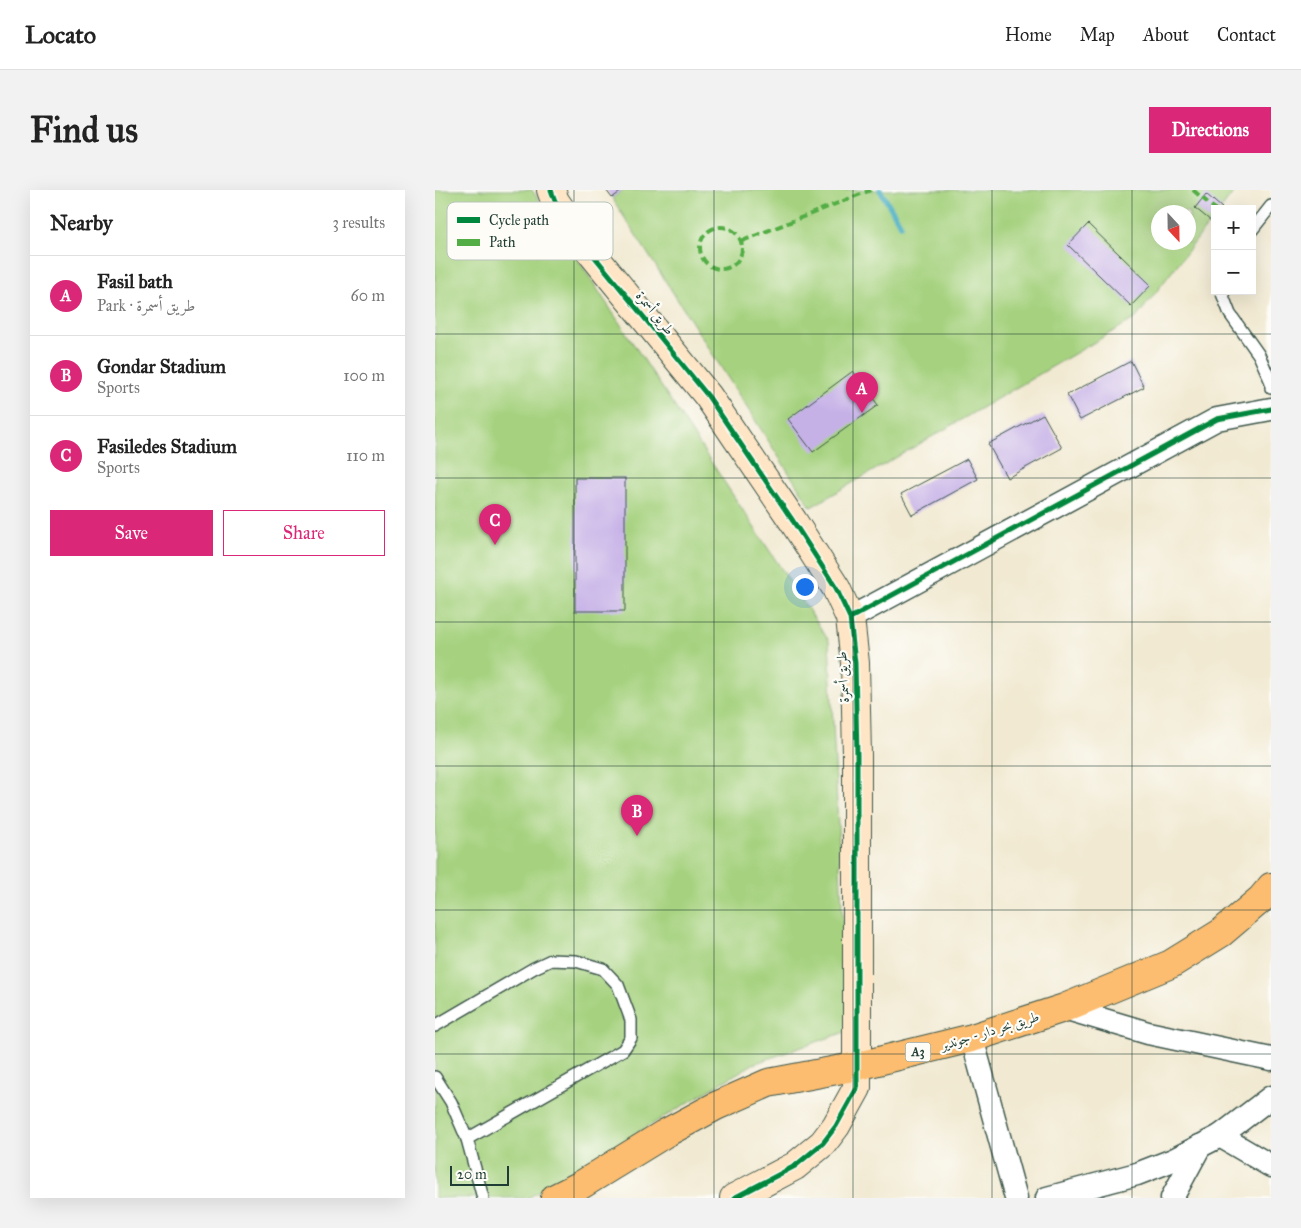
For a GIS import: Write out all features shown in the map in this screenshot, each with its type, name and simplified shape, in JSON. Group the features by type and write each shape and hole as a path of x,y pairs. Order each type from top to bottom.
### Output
{"highway":[{"name":"طريق بحر دار - جوندير","path":"555,1198 581,1185 664,1134 716,1106 769,1083 858,1066 972,1038 1064,1008 1171,964 1221,933 1261,900 1271,887"}],"street":[{"name":"طريق أسمرة","path":"551,190 556,202"},
{"name":"طريق أسمرة","path":"597,260 708,396 836,588 850,618 855,663 857,756 857,1088 836,1126 823,1143 795,1166 734,1198"},
{"path":"850,618 1217,419 1271,409"},
{"path":"1064,1008 1148,1033 1271,1059"},
{"path":"972,1038 1016,1198"},
{"path":"1047,1198 1137,1174 1173,1160 1210,1141 1271,1097"},
{"path":"1210,1141 1271,1166"},
{"path":"1172,1198 1210,1141"}],"lane":[{"path":"1256,225 1271,206"},
{"path":"1223,295 1230,314 1259,354 1271,382 1271,388"},
{"path":"435,1026 551,960 576,961 603,969 618,985 631,1020 631,1038 623,1050 467,1139"},
{"path":"435,1077 451,1102 467,1139 483,1198"}],"green space":[{"path":"435,190 532,190 540,202 447,202 447,260 578,260 829,641 848,1031 753,1064 528,1198 435,1198"},
{"path":"623,190 1235,190 1224,205 1211,205 1211,221 1196,241 1196,205 1151,205 1151,250 1189,250 1136,318 811,507 612,198"}],"building":[{"path":"606,190 623,190 612,198"},
{"path":"1206,194 1219,205 1211,205 1211,221 1196,209"},
{"path":"1088,224 1151,285 1131,306 1068,245"},
{"path":"1131,361 1144,387 1080,420 1067,395"},
{"path":"853,371 878,405 813,452 788,419"},
{"path":"1043,414 1062,448 1007,478 988,444"},
{"path":"967,459 978,479 912,515 901,494"},
{"path":"575,478 625,478 625,611 575,611"}],"waterway":[{"path":"880,190 901,225"}],"marked path":[{"path":"742,241 871,190"},
{"path":"1193,190 1211,206"},
{"path":"725,227 733,230 739,236 742,248 739,260 733,266 717,269 709,266 703,260 700,244 703,236 709,230 725,227"}],"cycle path":[{"path":"551,190 556,202"},
{"path":"597,260 708,396 836,588 850,618 855,663 857,756 857,1088 836,1126 823,1143 795,1166 734,1198"},
{"path":"850,618 1217,419 1271,409"}],"place":[{"name":"Fasil bath","path":"862,413"},
{"name":"Fasiledes Stadium","path":"495,545"},
{"name":"Gondar Stadium","path":"637,836"}]}
